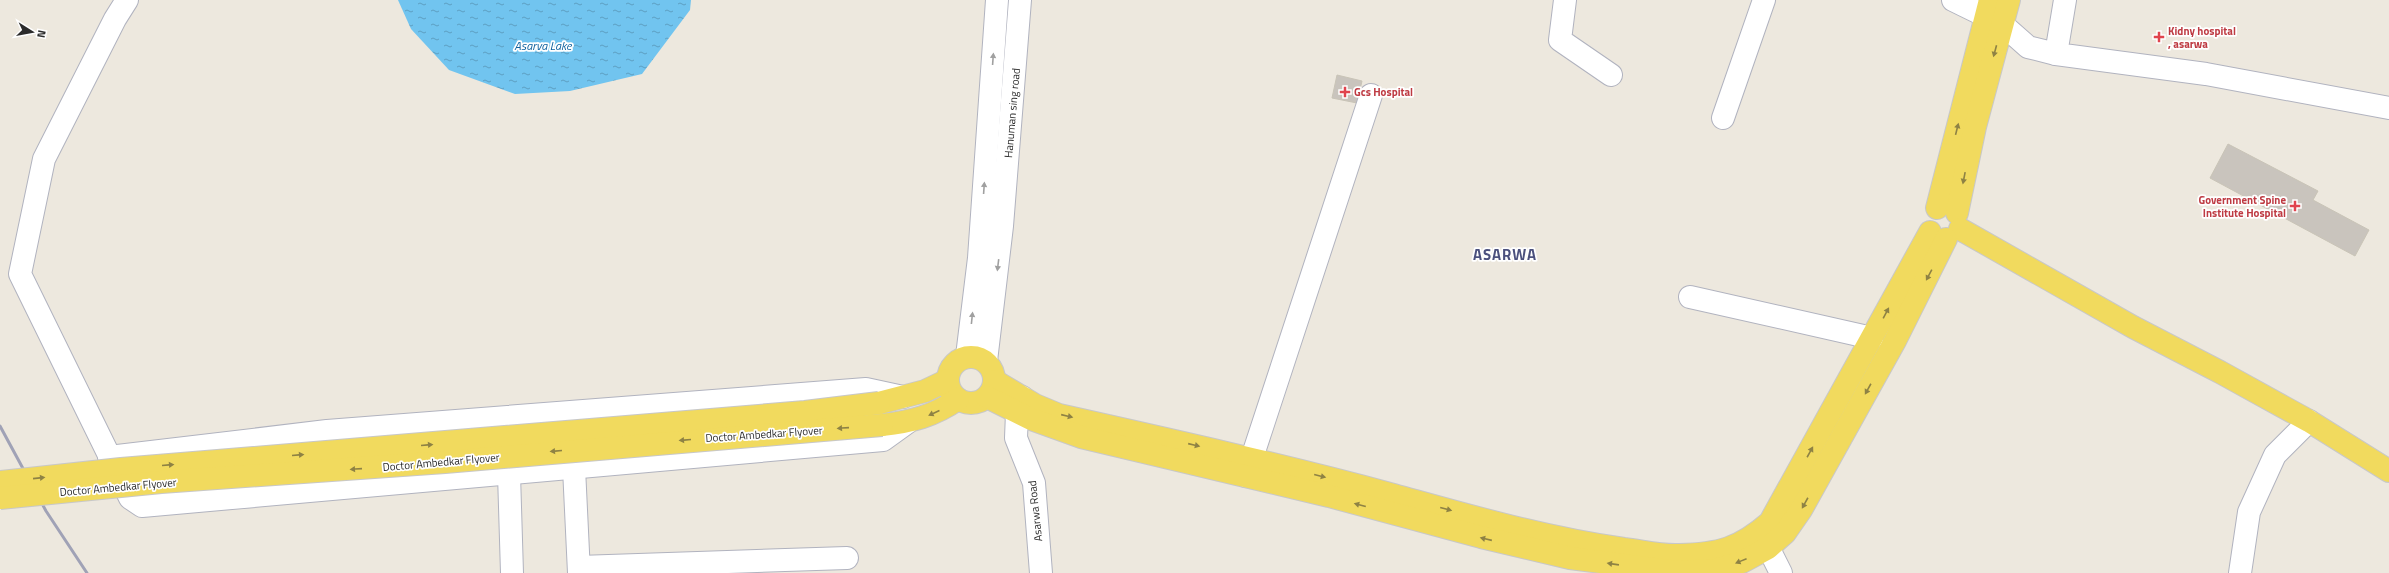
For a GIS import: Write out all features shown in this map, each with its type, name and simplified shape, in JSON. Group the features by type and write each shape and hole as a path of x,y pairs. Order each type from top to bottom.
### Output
{"main road":[{"path":"1764,539 1785,533 1801,510 1895,341 1946,224 1975,127 1993,13 2009,0"},
{"path":"991,389 1081,437 1249,467 1549,545 1570,558 1677,572 1714,570 1742,562 1764,539 1770,522 1784,500 1872,338 1946,224"},
{"path":"1946,224 2133,327 2220,372 2309,421 2389,471"},
{"path":"977,359 991,367 991,389 974,403 958,399 950,388 948,380 951,369 956,362 977,359"},
{"name":"Doctor Ambedkar Flyover","path":"0,482 121,469 758,416 879,403 925,391 948,380"},
{"name":"Doctor Ambedkar Flyover","path":"0,498 161,482 445,462 882,425 908,422 929,416 958,399"}],"street":[{"path":"127,0 115,19 44,159 20,274 130,498 142,506 883,440 908,422"},
{"path":"977,359 978,258 997,0"},
{"name":"Hanuman sing road","path":"977,359 1002,226 1012,119 1020,0"},
{"path":"1565,0 1560,40 1611,75"},
{"path":"1723,118 1764,0"},
{"path":"1953,0 1993,13 2028,46 2056,54 2206,74 2389,108"},
{"path":"2056,54 2065,0"},
{"path":"1249,467 1371,95"},
{"path":"989,118 1012,119"},
{"path":"1690,297 1872,338"},
{"path":"109,457 327,431 866,389 903,397"},
{"name":"Asarwa Road","path":"1026,409 1029,439 1022,450 1034,484 1041,573"},
{"path":"2240,573 2249,512 2252,505 2275,455 2309,421"},
{"path":"574,468 579,570 848,558"},
{"path":"509,474 512,573"},
{"path":"1764,539 1781,573"}],"water":[{"name":"Asarva Lake","path":"398,0 691,0 690,10 642,74 570,91 515,94 449,70 411,29"}],"building":[{"path":"1337,75 1362,81 1357,103 1332,98"},
{"path":"2228,144 2318,191 2313,200 2369,230 2355,256 2210,178"}],"railway":[{"path":"0,426 46,511 87,573"}],"place":[{"name":"Kidny hospital , asarwa","path":"2159,37"},
{"name":"Gcs Hospital","path":"1345,92"},
{"name":"Government Spine Institute Hospital","path":"2295,206"}],"district":[{"name":"ASARWA","path":"1505,255"}]}
